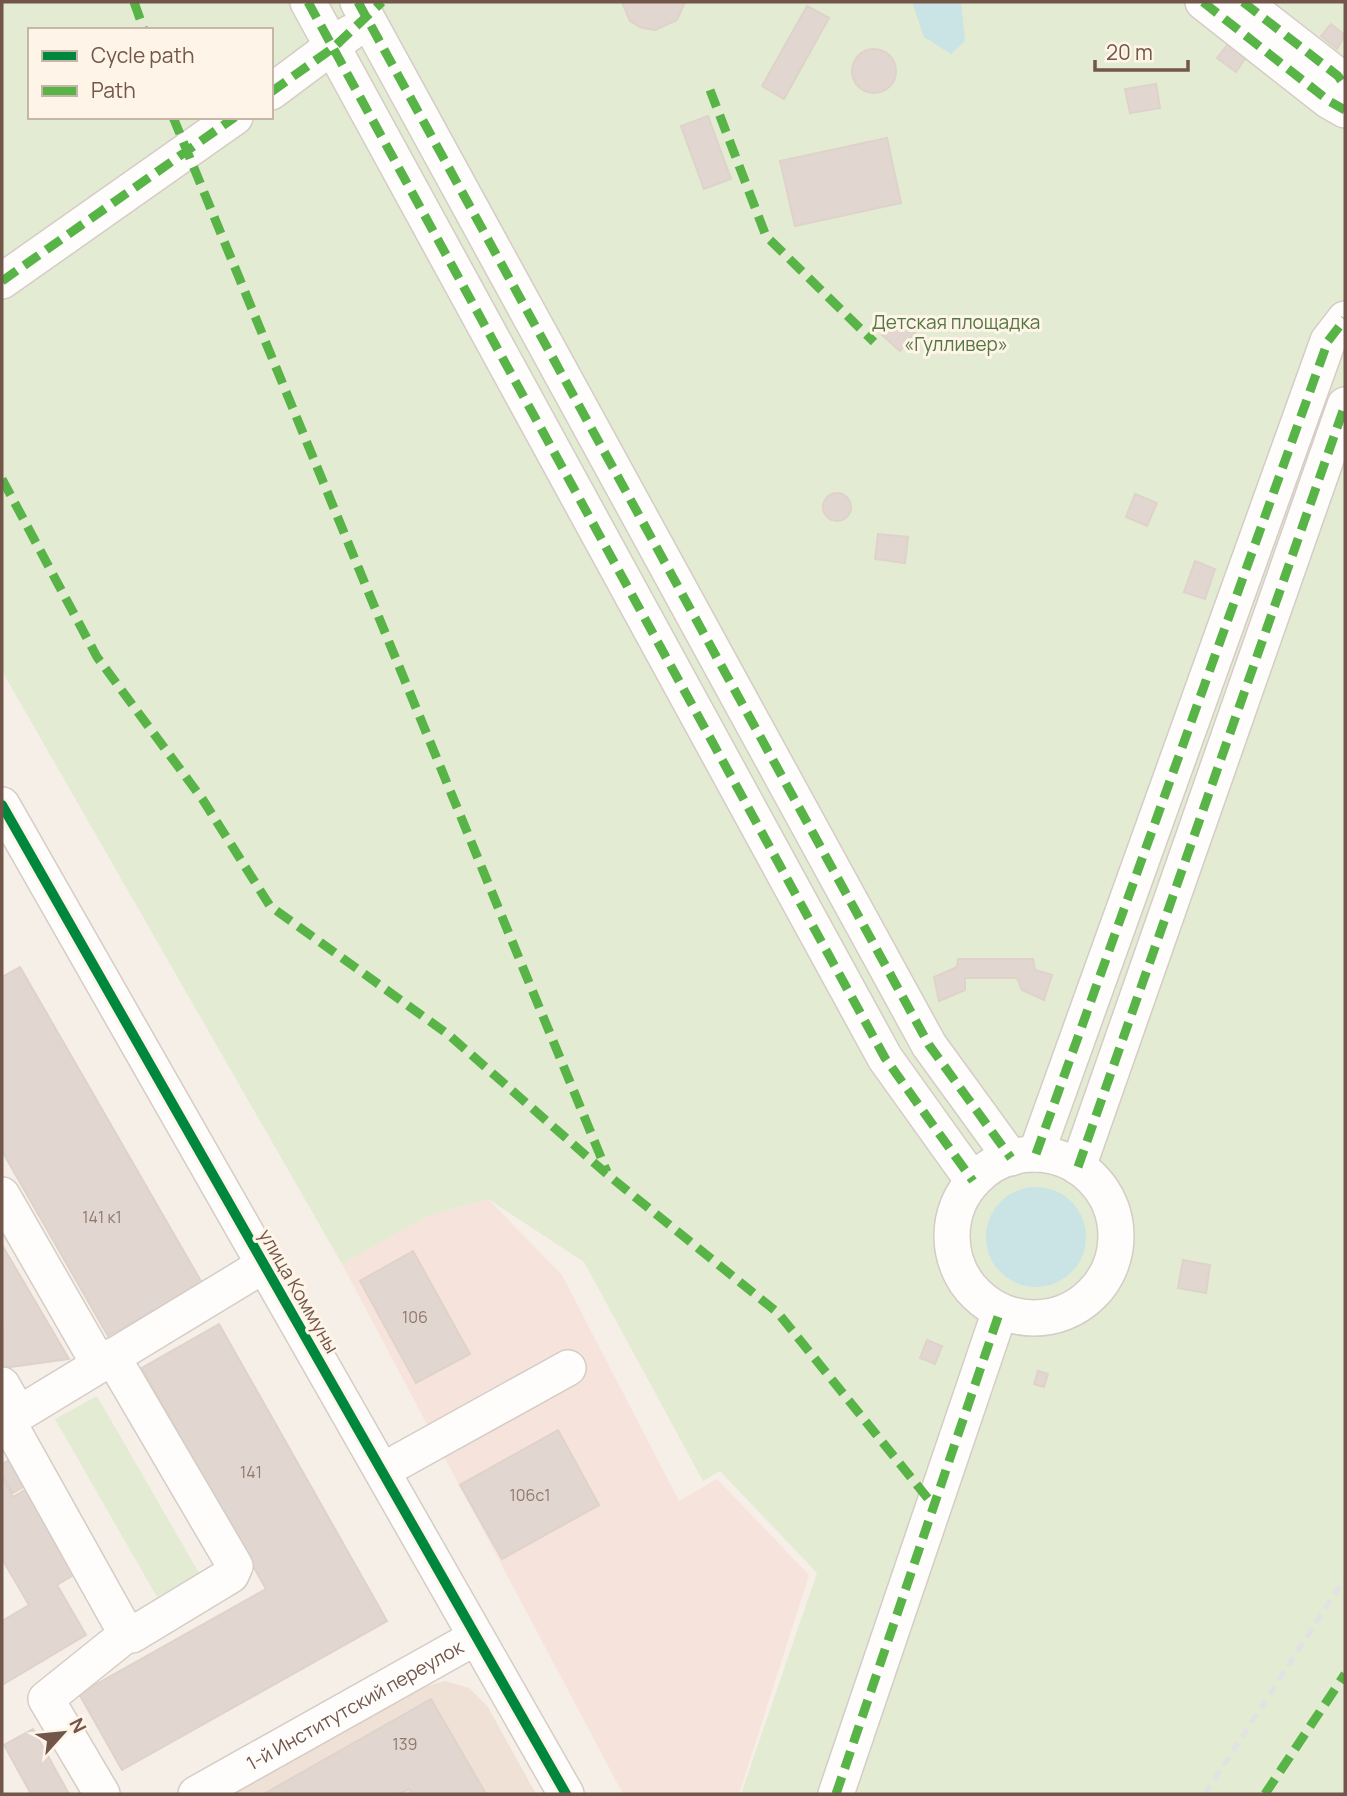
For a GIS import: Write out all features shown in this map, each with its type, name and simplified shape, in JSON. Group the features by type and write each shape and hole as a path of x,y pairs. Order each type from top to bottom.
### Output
{"street":[{"path":"308,2 885,1058 973,1181"},
{"path":"1203,2 1345,110"},
{"path":"1243,2 1338,76 1345,86"},
{"path":"273,91 333,48 369,7 929,1045 1023,1156"},
{"path":"2,281 232,119"},
{"path":"1023,1156 1328,341 1345,319"},
{"path":"1078,1167 1345,405"},
{"name":"улица Коммуны","path":"2,805 566,1794"},
{"path":"1023,1156 1058,1157 1078,1167 1099,1185 1112,1209 1117,1236 1112,1263 1106,1275 1099,1287 1079,1306 1054,1317 1027,1318 1000,1311 979,1297 963,1277 954,1253 953,1228 959,1203 973,1181 991,1167 1023,1156"},
{"path":"2,1195 236,1569 132,1635 127,1634 46,1699 102,1794"},
{"path":"127,1634 7,1411 106,1360 264,1265"},
{"path":"836,1794 1000,1311"},
{"path":"382,1471 568,1368"},
{"name":"1-й Институтский переулок","path":"196,1794 476,1637"}],"shaded area":[{"path":"488,1199 562,1275 679,1501 717,1479 809,1575 739,1794 623,1794 342,1264 428,1216"},
{"path":"445,1681 469,1688 488,1707 536,1794 233,1794 423,1687"}],"green space":[{"name":"Детская площадка «Гулливер»","path":"2,2 1345,2 1345,1794 741,1794 817,1573 720,1471 703,1481 584,1262 488,1199 428,1216 342,1264 2,671"},
{"path":"97,1396 199,1573 157,1597 55,1419"}],"water":[{"path":"912,2 961,2 965,41 951,54 924,37"},
{"path":"1036,1187 1055,1191 1072,1201 1082,1218 1086,1237 1082,1256 1072,1273 1055,1283 1036,1287 1017,1283 1000,1273 990,1256 986,1237 990,1218 1000,1201 1017,1191"}],"building":[{"path":"622,2 685,2 677,20 655,30 642,28 630,21"},
{"path":"807,6 829,18 784,99 762,86"},
{"path":"1331,24 1345,35 1337,49 1321,36"},
{"path":"1228,44 1246,57 1236,72 1217,58"},
{"path":"874,49 889,56 896,71 889,86 874,93 859,86 852,71 859,56"},
{"path":"1156,84 1160,108 1130,113 1125,89"},
{"path":"708,116 731,179 704,189 681,126"},
{"path":"887,138 901,203 795,226 780,161"},
{"path":"898,317 915,333 900,351 882,335"},
{"path":"837,493 847,497 851,507 847,517 837,521 827,517 823,507 827,497"},
{"path":"1135,494 1157,503 1147,526 1126,517"},
{"path":"878,534 908,537 905,563 875,559"},
{"path":"1195,561 1215,569 1205,599 1184,592"},
{"path":"958,959 1033,959 1035,970 1052,975 1044,1000 1022,990 1017,978 965,978 965,990 939,1001 934,977 957,967"},
{"path":"20,967 202,1283 108,1336 2,1151 2,977"},
{"path":"2,1245 69,1359 3,1368"},
{"path":"413,1251 470,1354 416,1383 360,1281"},
{"path":"1183,1260 1210,1265 1206,1293 1178,1288"},
{"path":"219,1324 387,1621 122,1770 79,1694 266,1589 142,1368"},
{"path":"927,1340 942,1346 935,1364 920,1358"},
{"path":"1038,1371 1048,1374 1044,1387 1034,1384"},
{"path":"558,1430 599,1505 502,1559 460,1485"},
{"path":"16,1456 31,1482 13,1493 2,1474 2,1464"},
{"path":"2,1478 13,1497 28,1488 77,1573 57,1585 86,1635 2,1685 2,1621 29,1605 2,1559"},
{"path":"431,1699 486,1794 412,1794 409,1789 399,1794 264,1794"},
{"path":"33,1729 69,1794 31,1794 4,1745"}],"railway":[{"path":"1205,1794 1345,1578"}],"marked path":[{"path":"134,2 143,28"},
{"path":"308,2 885,1058 973,1181"},
{"path":"358,2 929,1045 1011,1158"},
{"path":"273,91 333,48 382,2"},
{"path":"1203,2 1329,101 1345,110"},
{"path":"1243,2 1338,76 1345,86"},
{"path":"710,90 766,236 874,342"},
{"path":"174,119 607,1172"},
{"path":"2,281 232,119"},
{"path":"1036,1154 1328,341 1345,319"},
{"path":"1078,1167 1345,405"},
{"path":"2,479 97,657 203,800 270,906 449,1035 608,1175 778,1313 934,1506"},
{"path":"836,1794 1000,1311"},
{"path":"1265,1794 1345,1674"}],"cycle path":[{"path":"2,805 566,1794"}]}
